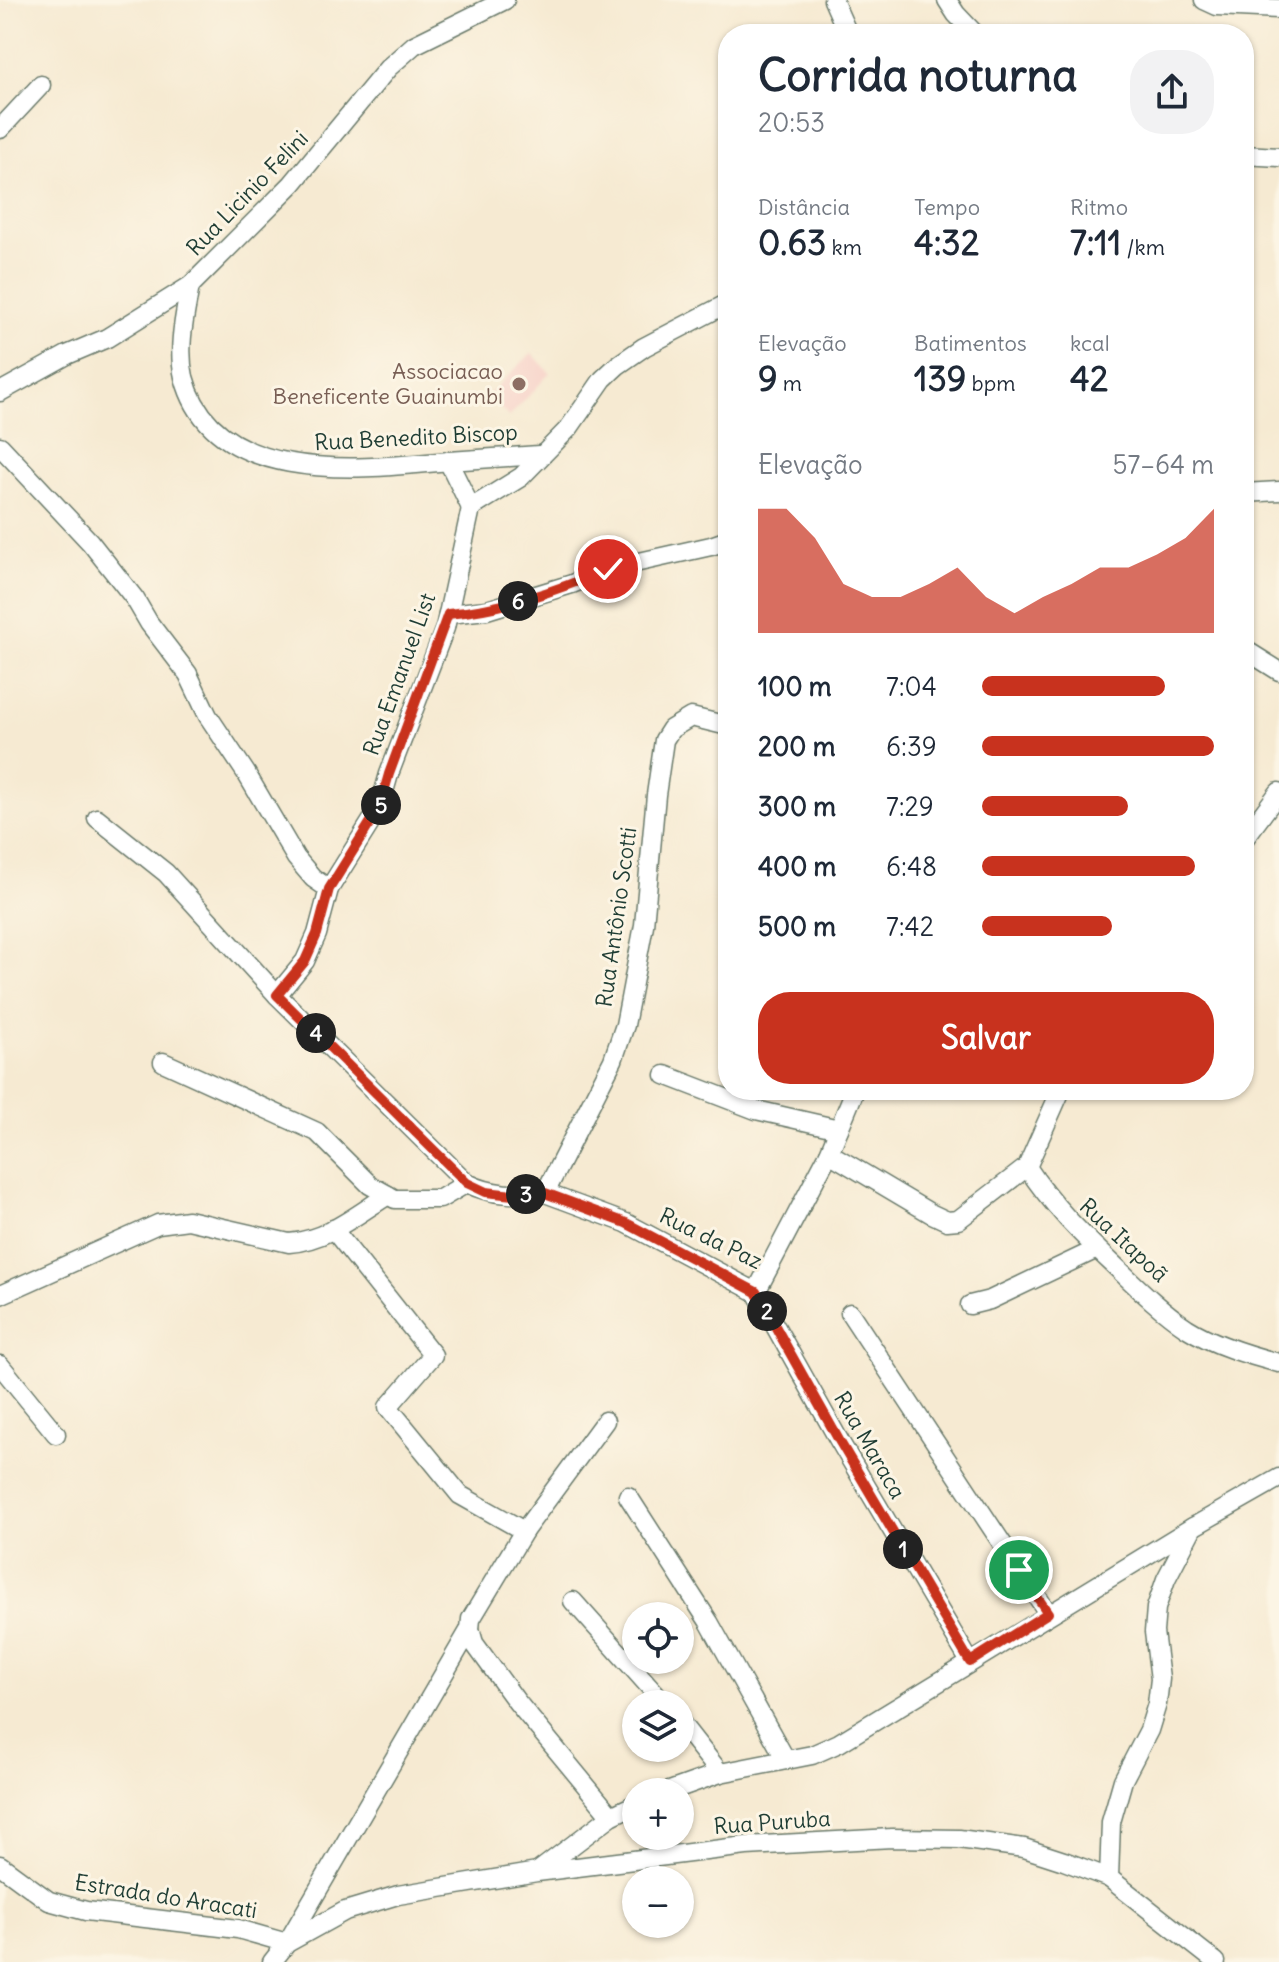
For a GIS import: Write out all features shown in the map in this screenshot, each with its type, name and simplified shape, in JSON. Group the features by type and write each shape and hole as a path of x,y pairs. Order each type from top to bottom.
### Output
{"street":[{"name":"Rua Licinio Felini","path":"0,392 67,355 107,338 190,286 292,184 397,60 427,37 505,0"},
{"path":"833,0 844,24"},
{"path":"947,0 966,24"},
{"path":"1204,0 1217,6 1279,9"},
{"path":"0,129 41,85"},
{"path":"1254,156 1279,157"},
{"name":"Rua Benedito Biscop","path":"190,286 182,340 184,375 198,406 224,435 263,456 285,463 336,469 539,455"},
{"path":"448,461 471,508 521,477 539,455 569,428 603,379 618,365 644,347 718,308"},
{"path":"0,446 90,542 135,599 149,623 188,674 208,716 296,858 313,878 329,889 317,934 305,961 277,995"},
{"path":"1254,492 1279,491"},
{"name":"Rua Emanuel List","path":"329,889 379,809 448,614 471,508"},
{"path":"448,614 487,610 572,584 608,569 718,544"},
{"path":"1254,655 1279,671"},
{"name":"Rua Antônio Scotti","path":"545,1193 613,1060 625,1025 644,925 664,740 671,729 691,717 718,724"},
{"path":"1254,826 1279,792"},
{"path":"97,818 166,873 277,995 467,1183 486,1192 513,1195 545,1193"},
{"path":"163,1062 317,1132 370,1185 395,1199 440,1199 467,1183"},
{"path":"665,1075 718,1095"},
{"path":"730,1100 756,1110 839,1129"},
{"name":"Rua da Paz","path":"545,1193 626,1223 756,1292 829,1153 851,1100"},
{"path":"829,1153 930,1213 947,1221 958,1220 1027,1167 1057,1100"},
{"name":"Rua Itapoã","path":"1027,1167 1067,1221 1142,1292 1188,1329 1244,1354 1279,1363"},
{"path":"0,1295 158,1224 188,1220 289,1243 317,1239 388,1195"},
{"path":"333,1229 433,1355 388,1407 460,1495 524,1531"},
{"path":"970,1305 990,1300 1097,1249"},
{"name":"Rua Maraca","path":"756,1292 970,1662"},
{"path":"850,1313 1048,1613"},
{"path":"0,1365 56,1434"},
{"path":"605,1421 524,1531 471,1619 470,1629 474,1643 517,1702 611,1816"},
{"path":"694,1782 720,1773 812,1755 839,1743 1048,1613 1279,1478"},
{"path":"628,1496 709,1622 786,1760"},
{"path":"1109,1878 1111,1822 1123,1780 1149,1730 1157,1704 1160,1679 1154,1632 1156,1608 1166,1579 1193,1527"},
{"path":"573,1601 652,1690"},
{"path":"287,1943 470,1629"},
{"path":"694,1740 720,1773"},
{"path":"537,1872 622,1811"},
{"name":"Rua Puruba","path":"272,1962 287,1943 345,1911 398,1895 537,1872 746,1846 892,1838 959,1839 1024,1848 1109,1878 1216,1962"},
{"name":"Estrada do Aracati","path":"0,1865 49,1901 86,1911 238,1929 287,1943"}],"shaded area":[{"name":"Associacao Beneficente Guainumbi","path":"532,353 550,373 509,417 488,395"}],"place":[{"name":"Associacao Beneficente Guainumbi","path":"519,384"}],"route":[{"path":"608,569 572,584 487,610 448,614 379,809 329,889 317,934 305,961 277,995 467,1183 486,1192 513,1195 545,1193 626,1223 756,1292 970,1662 1048,1613 1019,1570"}]}
